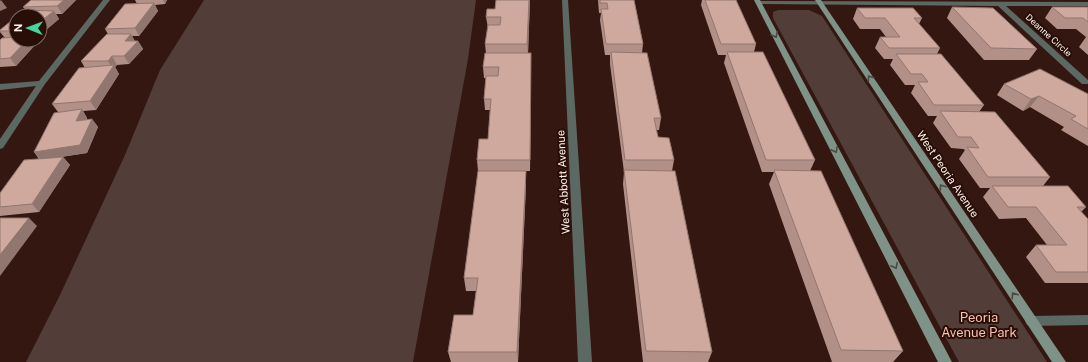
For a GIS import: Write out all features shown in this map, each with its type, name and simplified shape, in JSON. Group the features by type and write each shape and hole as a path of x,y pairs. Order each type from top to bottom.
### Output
{"street":[{"path":"0,146 42,82 106,0"},
{"name":"West Abbott Avenue","path":"565,0 585,362"},
{"path":"945,362 758,1 1088,4"},
{"name":"West Peoria Avenue","path":"819,2 1059,362"},
{"name":"Deanne Circle","path":"999,3 1085,82"},
{"path":"0,87 42,82"},
{"path":"1031,320 1088,320"}],"green space":[{"path":"204,0 476,0 468,59 413,362 26,362 60,295 125,155 160,70"},
{"name":"Peoria Avenue Park","path":"778,10 809,10 822,16 1047,362 959,362 773,18 773,12"}],"building":[{"path":"31,0 64,0 57,6 23,7"},
{"path":"496,0 529,0 527,44 485,44 488,25 500,25 501,17 486,17 487,9 495,9"},
{"path":"600,0 634,0 643,44 606,44 601,9 608,9 607,3 600,3"},
{"path":"705,0 736,0 756,44 721,44"},
{"path":"154,3 135,28 105,29 125,4"},
{"path":"952,7 993,8 1037,49 991,48"},
{"path":"1052,7 1088,7 1088,22 1083,18 1065,18"},
{"path":"857,8 913,8 922,18 914,18 940,48 889,48 880,37 900,37 885,18 865,18"},
{"path":"48,11 54,11 48,16"},
{"path":"8,24 8,31 0,30"},
{"path":"107,34 131,34 125,41 138,41 124,56 112,56 108,61 81,61"},
{"path":"2,38 8,38 8,48 19,48 10,58 0,59 0,40"},
{"path":"611,52 647,53 661,118 654,118 658,137 669,138 674,160 625,160"},
{"path":"727,52 763,52 815,160 766,160"},
{"path":"485,53 531,53 530,160 477,160 479,139 488,139 491,99 484,99 486,76 498,76 499,67 483,67"},
{"path":"896,54 941,54 984,105 934,105 918,82 928,82 922,74 911,74"},
{"path":"114,65 90,101 52,104 79,68"},
{"path":"1040,69 1088,94 1088,129 1071,119 1076,116 1039,96 1031,99 1004,84"},
{"path":"82,109 76,121 92,119 80,145 34,152 54,113"},
{"path":"940,111 995,112 1050,177 988,177 967,147 979,148 971,137 958,137"},
{"path":"63,157 32,204 0,207 0,193 24,160"},
{"path":"624,170 675,171 712,352 646,351"},
{"path":"774,170 821,171 903,351 841,350"},
{"path":"478,171 526,171 517,352 448,352 454,315 473,315 478,278 464,278"},
{"path":"992,186 1068,186 1086,207 1077,207 1088,219 1088,272 1056,272 1036,245 1067,245 1036,207 1008,207"},
{"path":"0,218 29,218 0,255"}]}
